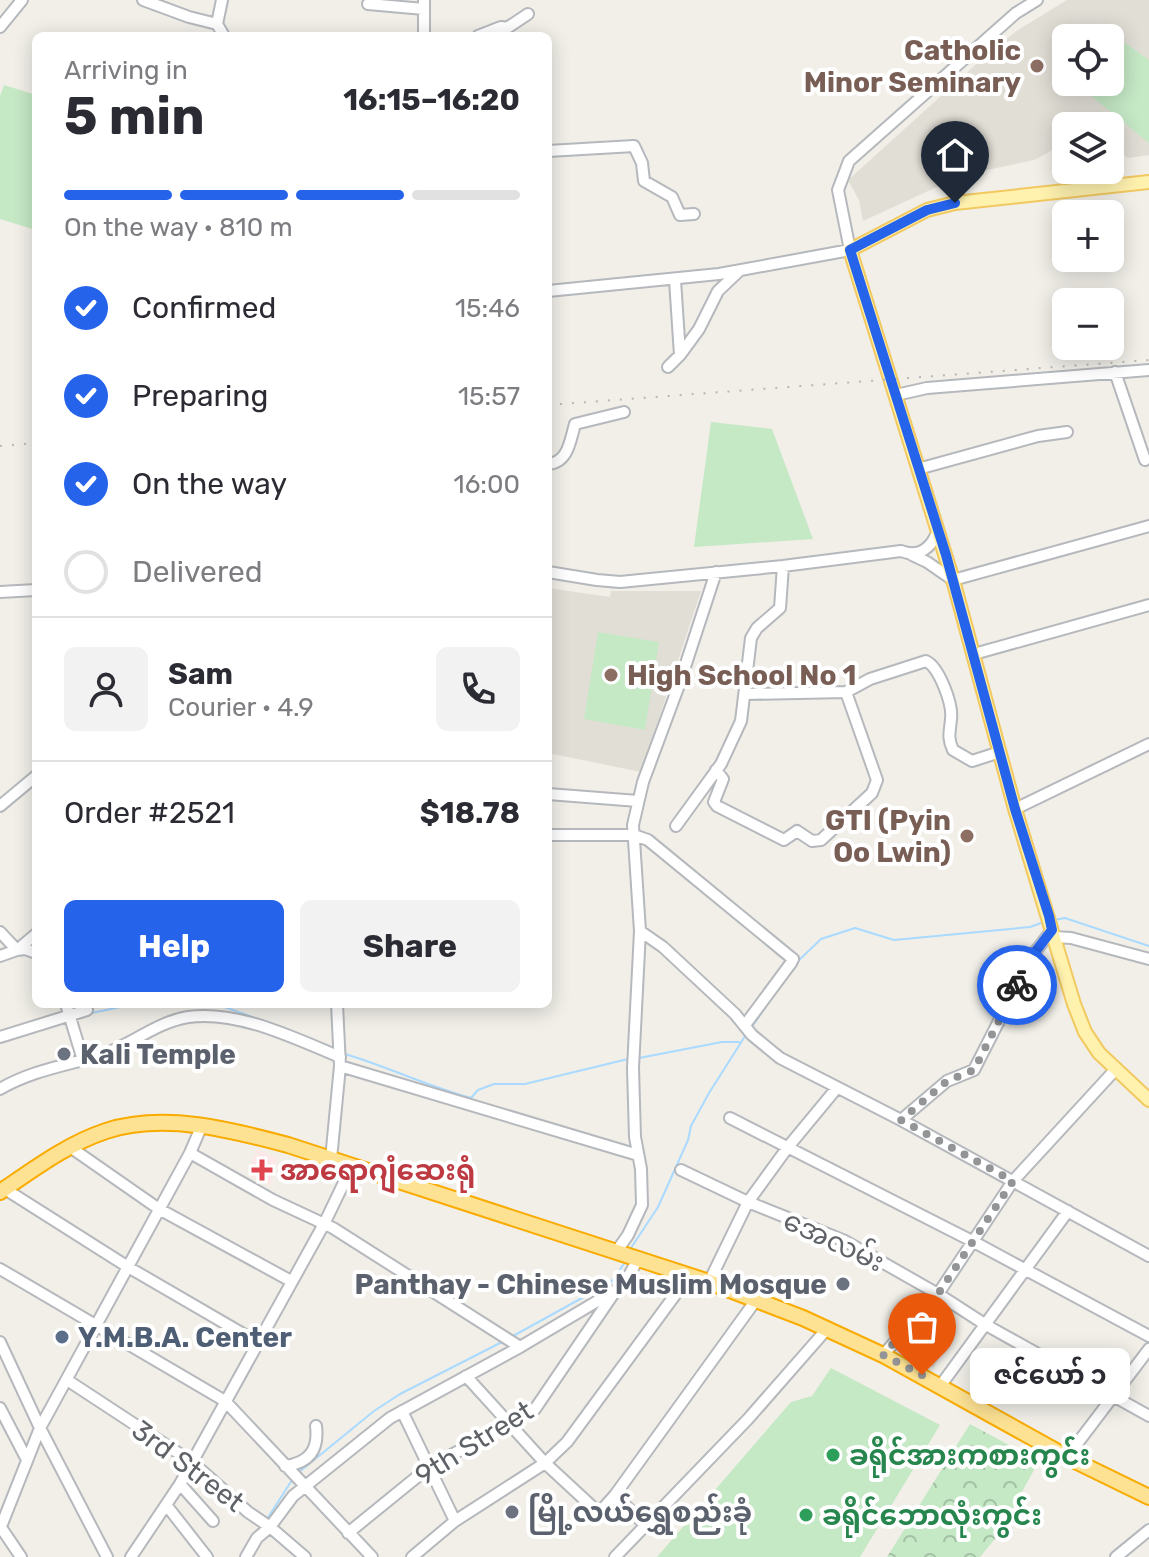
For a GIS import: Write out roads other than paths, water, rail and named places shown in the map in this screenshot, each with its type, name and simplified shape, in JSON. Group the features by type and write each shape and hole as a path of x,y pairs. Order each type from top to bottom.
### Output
{"highway":[{"path":"2,1191 38,1165 108,1130 154,1124 228,1129 331,1159 756,1300 883,1355 1067,1457 1149,1497"}],"main road":[{"path":"1149,182 955,203 927,210 850,250 938,530 1015,809 1085,1032 1115,1070 1149,1100"}],"street":[{"path":"2,0 14,9"},
{"path":"0,27 22,0"},
{"path":"143,0 217,24"},
{"path":"222,0 217,24 222,32"},
{"path":"552,291 675,280 850,250 838,190 849,161 1016,13 1037,0"},
{"path":"368,4 424,4 424,32"},
{"path":"488,32 507,28 528,14"},
{"path":"552,151 634,146 642,163 644,181 672,197 680,215 694,214"},
{"path":"668,367 699,329 718,291 740,271"},
{"path":"675,280 680,355"},
{"path":"896,395 927,388 1149,370"},
{"path":"1115,372 1145,460"},
{"path":"552,464 563,458 575,424 624,412"},
{"path":"918,469 1038,436 1067,432"},
{"path":"552,573 620,582 901,551 927,562 953,580 1149,526"},
{"path":"912,555 923,552 934,542 938,530"},
{"path":"676,826 716,770 741,721 751,638 757,628 780,608 783,566"},
{"name":"9th Street","path":"348,1533 428,1468 531,1411 544,1398 616,1290 627,1279 628,1235 641,1209 633,1058 640,931 634,835 638,801 716,572"},
{"path":"0,592 32,590"},
{"path":"974,654 1149,605"},
{"path":"745,694 846,692 870,679 926,661 939,671 951,715 947,730 953,750 972,761 1000,752"},
{"path":"716,770 723,779 715,797 717,806 784,840 797,831 812,841 821,840 872,793 877,780 846,692"},
{"path":"1015,809 1149,744"},
{"path":"0,806 32,779"},
{"path":"552,794 638,801"},
{"path":"552,835 634,835 657,846 793,959 748,1029"},
{"path":"901,1120 947,1081 974,1070 1032,956 1051,927 1071,938 1149,959"},
{"path":"640,931 663,947 780,1058 901,1120 1149,1256"},
{"path":"0,932 17,950"},
{"path":"17,950 32,937"},
{"path":"0,956 17,950 32,952"},
{"path":"67,1008 83,1060"},
{"path":"331,1159 340,1056 337,1008"},
{"path":"0,1037 87,1010"},
{"path":"0,1089 34,1074 115,1050 157,1028 188,1017 241,1019 340,1056 638,1155"},
{"path":"883,1355 938,1294 1013,1181 1115,1070"},
{"path":"709,1282 748,1202 836,1089"},
{"path":"730,1118 974,1242 1149,1336"},
{"path":"21,1557 0,1527 26,1458 190,1153 202,1125"},
{"path":"70,1147 159,1209 291,1281"},
{"path":"190,1153 273,1200 324,1224 516,1344"},
{"path":"131,1557 180,1484 324,1224 352,1166"},
{"name":"အေလမ်း","path":"681,1170 748,1202 845,1241 986,1325 1149,1416"},
{"path":"2,1191 257,1342"},
{"path":"941,1385 1068,1211"},
{"path":"0,1269 225,1401 372,1557"},
{"path":"412,1557 455,1521 545,1463 567,1442 689,1276"},
{"path":"246,1557 266,1524 302,1484 402,1411 616,1290"},
{"path":"466,1376 545,1463 599,1513 756,1300"},
{"path":"615,1557 748,1419 826,1330"},
{"path":"0,1342 40,1428 107,1557"},
{"path":"1067,1457 1149,1349"},
{"name":"3rd Street","path":"67,1380 192,1462 305,1557"},
{"path":"0,1408 26,1458"},
{"path":"402,1411 455,1521"},
{"path":"288,1469 312,1454 316,1446 316,1426"},
{"path":"180,1484 213,1521"},
{"path":"615,1495 646,1526"},
{"path":"167,1506 207,1557"},
{"path":"1116,1557 1149,1530"}],"waterway":[{"path":"1054,920 1065,918 1149,946"},
{"path":"797,962 821,939 855,928 894,940 1030,927 1044,922"},
{"path":"751,1028 784,981"},
{"path":"92,1013 115,1008"},
{"path":"227,1008 289,1030"},
{"path":"629,1251 658,1207 688,1140 691,1126 747,1033"},
{"path":"639,1058 722,1042 739,1042"},
{"path":"342,1053 471,1098 478,1090 494,1084 525,1084 628,1059"},
{"path":"513,1336 611,1282 626,1261"},
{"path":"298,1473 374,1411 400,1394 504,1341"},
{"path":"267,1519 294,1477"}],"railway":[{"path":"552,405 1149,360"},
{"path":"0,446 32,443"}],"place":[{"name":"Catholic Minor Seminary","path":"1037,66"},
{"name":"High School No 1","path":"611,675"},
{"name":"GTI (Pyin Oo Lwin)","path":"967,836"},
{"name":"Kali Temple","path":"64,1054"},
{"name":"အာရောဂျံဆေးရုံ","path":"262,1170"},
{"name":"Panthay - Chinese Muslim Mosque","path":"843,1284"},
{"name":"Y.M.B.A. Center","path":"62,1337"},
{"name":"ဇင်ယော် ၁","path":"922,1375"},
{"name":"ခရိုင်အားကစားကွင်း","path":"833,1455"},
{"name":"မြို့လယ်ရွှေစည်းခုံ","path":"512,1512"},
{"name":"ခရိုင်ဘောလုံးကွင်း","path":"806,1515"}]}
